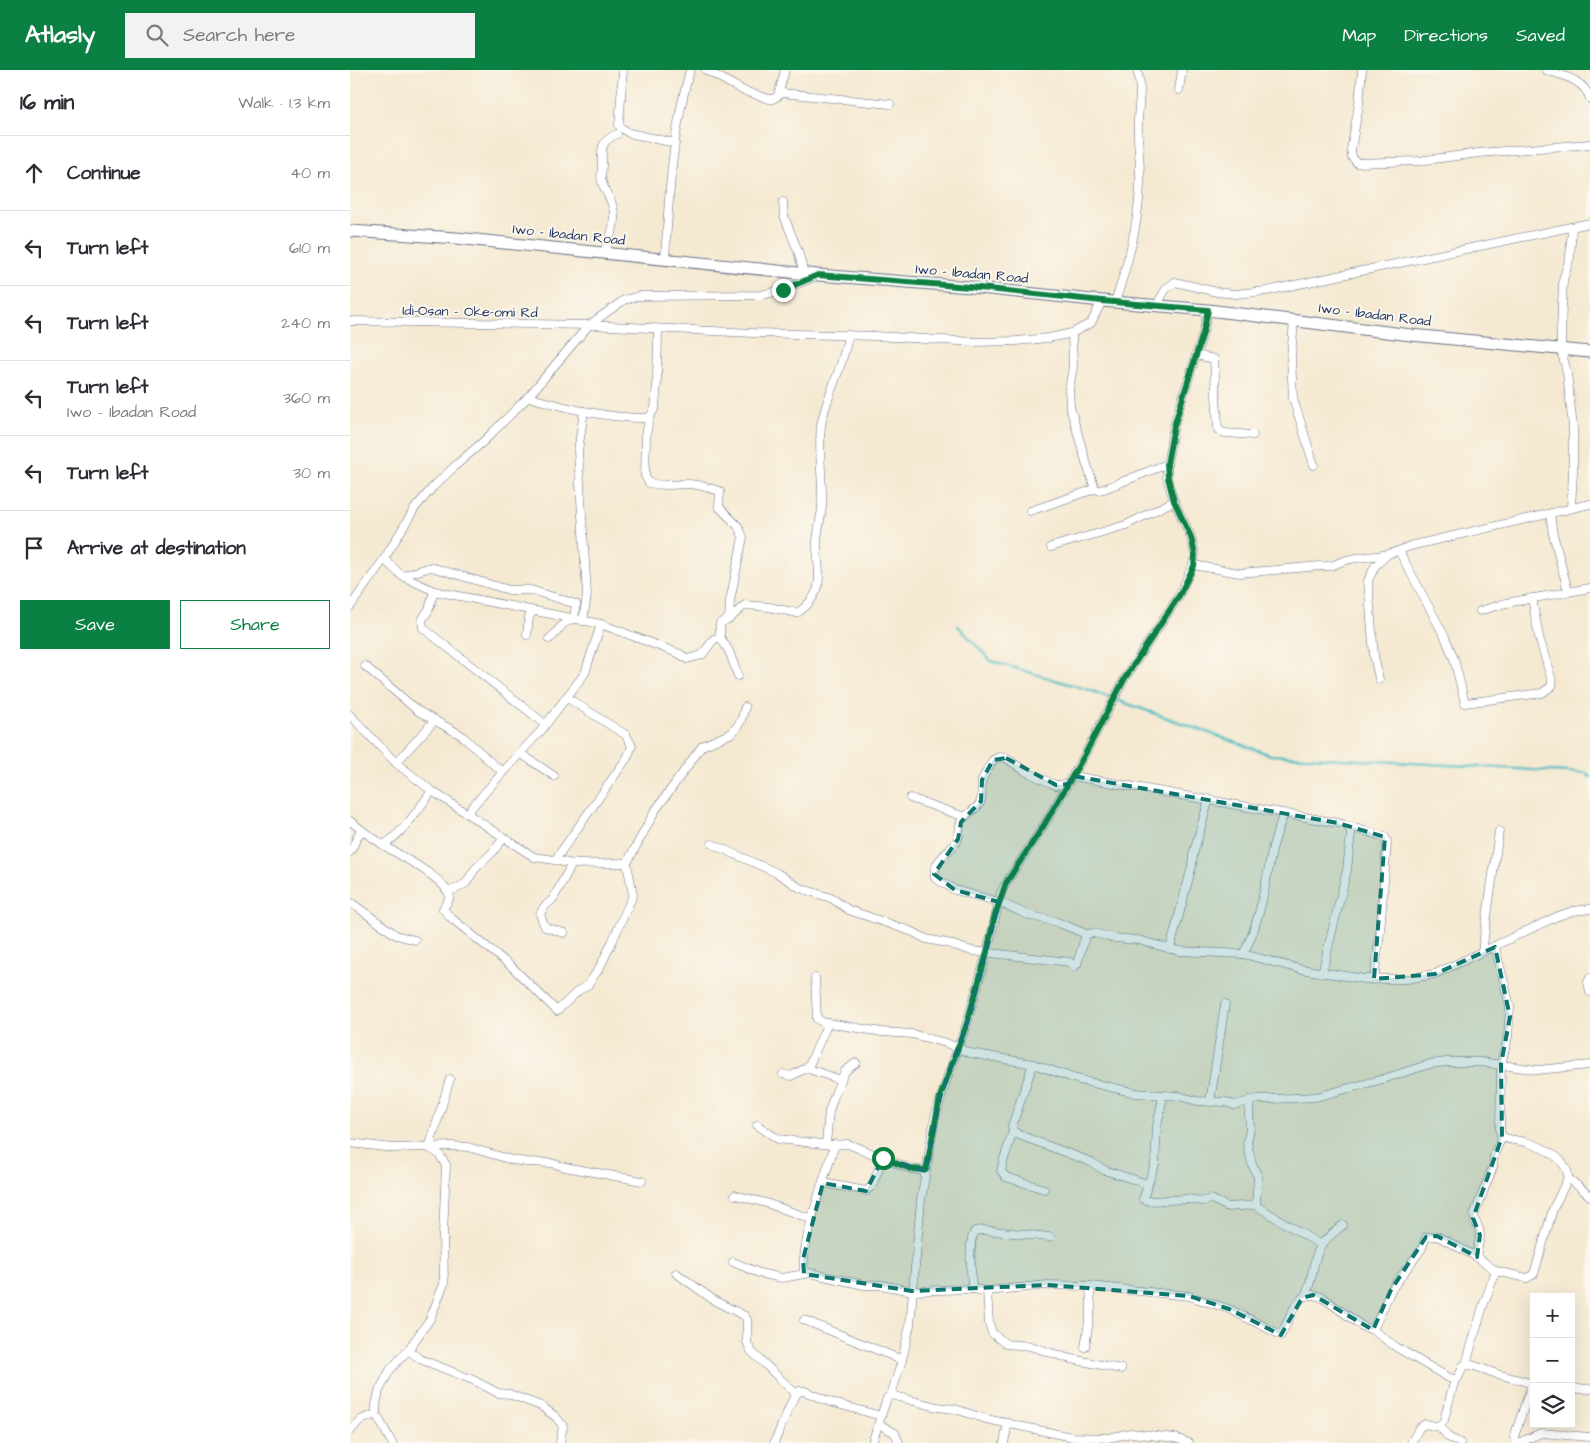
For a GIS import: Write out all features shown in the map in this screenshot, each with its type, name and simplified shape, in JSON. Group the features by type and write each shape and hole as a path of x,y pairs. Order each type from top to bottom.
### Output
{"main road":[{"name":"Iwo - Ibadan Road","path":"350,231 456,238 804,274 970,287 1208,310 1411,335 1590,352"}],"street":[{"path":"623,70 619,126 629,133 675,143"},
{"path":"666,259 668,199 675,143 690,70"},
{"path":"706,70 754,96 773,99 782,94 890,104"},
{"path":"778,96 785,70"},
{"path":"1115,302 1126,269 1137,214 1140,175 1138,123 1141,89 1137,70"},
{"path":"1179,90 1182,70"},
{"path":"1362,70 1359,104 1351,150 1352,157 1357,163 1418,161 1480,153 1590,144"},
{"path":"1546,70 1572,79 1585,88 1590,99"},
{"path":"1572,79 1576,70"},
{"path":"604,252 613,229 614,214 612,202 601,181 602,153 603,144 607,139 616,134"},
{"path":"784,202 784,216 798,251 804,274"},
{"path":"1156,306 1166,289 1175,282 1217,292 1235,294 1266,291 1590,223"},
{"path":"1571,508 1573,428 1567,373 1561,349 1563,280 1570,257 1572,227"},
{"path":"350,607 384,560 416,508 433,487 485,440 528,397 589,325 624,300 639,296 761,295 783,290 818,275"},
{"path":"1096,489 1070,407 1069,389 1073,367 1072,333 1091,323 1102,301"},
{"path":"872,1443 888,1398 891,1395 910,1325 922,1200 937,1110 967,1023 999,902 1006,883 1044,825 1125,678 1179,596 1194,566 1195,555 1191,537 1174,501 1168,478 1167,464 1174,426 1208,310"},
{"path":"1294,320 1292,398 1314,465"},
{"name":"Idi-Osan - Oke-omi Rd","path":"350,321 589,325 658,330 848,335 974,342 1048,338 1072,333"},
{"path":"658,330 656,400 655,408 649,418 646,436 645,476 649,483 675,486 685,484 720,491 719,507 738,526 742,537 730,600 729,619"},
{"path":"738,676 729,651 720,637 720,624 745,605 769,607 797,613 806,606 816,593 818,584 817,540 822,505 820,472 822,424 846,351 848,335"},
{"path":"1196,356 1214,359 1218,430 1225,433 1253,434"},
{"path":"528,397 584,411 632,419 649,418"},
{"path":"583,621 587,595 578,451 584,411"},
{"path":"1030,511 1096,489 1104,489 1167,464"},
{"path":"1051,547 1126,525 1174,501"},
{"path":"1194,566 1240,573 1258,573 1300,567 1331,566 1345,561 1399,552 1410,546 1590,504"},
{"path":"1550,514 1553,534 1568,591"},
{"path":"1399,552 1445,637 1454,659 1465,704 1542,693 1552,686 1552,680 1539,637 1532,598"},
{"path":"1379,679 1374,656 1368,581 1375,566 1386,555"},
{"path":"384,560 402,576 434,591 601,624 680,654 687,659 702,655 714,639 720,637"},
{"path":"402,576 431,567 509,590 531,590 576,604 574,620"},
{"path":"1480,611 1506,603 1590,588"},
{"path":"434,591 429,609 422,620 423,628 545,724"},
{"path":"527,635 529,617 533,611"},
{"path":"549,640 555,636 561,625 574,620"},
{"path":"468,813 472,806 545,724 585,673 601,624"},
{"path":"366,666 418,711 461,735 503,771"},
{"path":"555,860 627,758 632,746 626,735 566,697"},
{"path":"350,821 383,845 430,874 448,891 450,897 444,909 450,917 512,967 557,1011 578,991 588,985 600,967 633,895 627,863 655,811 702,746 732,734 741,721 745,707"},
{"path":"350,715 396,763 432,791 534,857 572,864 627,863"},
{"path":"396,763 435,720"},
{"path":"519,754 522,754 554,776"},
{"path":"1374,980 1387,842 1385,837 1360,828 1284,813 1246,808 1234,803 1122,784 1070,780 1056,785 1025,770 1006,758 996,758 982,780 981,801 976,810 961,822 958,839 935,867 935,878 955,890 999,902 1028,915 1057,922 1086,934 1094,933 1114,938 1138,940 1179,951 1243,954 1322,972 1374,980 1407,979 1435,974 1495,947 1535,925 1573,911 1590,909"},
{"path":"383,845 395,836 432,791"},
{"path":"910,798 965,817"},
{"path":"1170,949 1209,799"},
{"path":"1243,954 1249,945 1274,844 1284,813"},
{"path":"1322,972 1347,870 1350,827"},
{"path":"350,852 361,830"},
{"path":"1482,952 1499,831"},
{"path":"448,891 456,890 466,883 475,869 504,838"},
{"path":"712,844 777,873 800,888 831,898 849,910 913,932 926,939 972,950 1070,962 1074,967 1078,964 1086,934"},
{"path":"564,933 545,927 540,914 544,907 553,899 572,864"},
{"path":"350,902 396,935 415,940"},
{"path":"1477,1257 1476,1251 1480,1235 1474,1215 1493,1167 1494,1156 1502,1137 1500,1131 1501,1064 1508,1037 1510,1006 1495,947"},
{"path":"815,978 817,1018 828,1023 850,1025 882,1032 912,1034 946,1042 970,1053 1033,1064 1076,1080 1136,1093 1180,1096 1210,1102 1226,1102 1234,1105 1250,1100 1316,1097 1430,1064 1446,1062 1501,1064 1527,1070 1590,1065"},
{"path":"1590,978 1588,982 1590,992"},
{"path":"1210,1102 1225,1004"},
{"path":"783,1074 791,1076 806,1068 828,1023"},
{"path":"826,1144 829,1111 845,1071 856,1063"},
{"path":"1033,1064 1012,1126 1014,1132 1001,1171 1006,1177 1044,1189"},
{"path":"806,1068 841,1080"},
{"path":"429,1148 450,1079"},
{"path":"1161,1095 1162,1102 1157,1126 1155,1164 1143,1199 1149,1201 1187,1199 1203,1201 1211,1199 1228,1207 1255,1205 1321,1245"},
{"path":"1250,1100 1250,1129 1247,1143 1252,1164 1258,1177 1255,1205"},
{"path":"757,1125 778,1139 831,1145 848,1144 911,1169 926,1170"},
{"path":"1014,1132 1091,1162 1104,1170 1148,1184"},
{"path":"1372,1330 1391,1290 1422,1248 1426,1237 1437,1236 1477,1257 1496,1271 1527,1278 1534,1274 1553,1209 1568,1178 1567,1169 1561,1161 1545,1150 1527,1142 1502,1137"},
{"path":"350,1143 393,1148 468,1147 512,1160 551,1163 642,1180"},
{"path":"804,1274 803,1259 812,1219 835,1144"},
{"path":"392,1443 376,1414 376,1405 390,1370 408,1350 430,1319 444,1284 443,1234 446,1165 439,1154 429,1148"},
{"path":"823,1183 866,1191 872,1186 883,1158"},
{"path":"1568,1178 1590,1196"},
{"path":"735,1194 812,1219"},
{"path":"734,1262 759,1273 782,1278 810,1273 864,1285 881,1285 912,1291 986,1290 1047,1285 1090,1286 1188,1296 1229,1309 1282,1334 1294,1308 1310,1288 1312,1274 1321,1245 1343,1225"},
{"path":"972,1289 971,1243 972,1235 975,1231 984,1230 1050,1237"},
{"path":"1440,1427 1444,1420 1455,1380 1466,1364 1480,1315 1496,1271"},
{"path":"676,1273 715,1301 748,1320 747,1342 751,1351 795,1393"},
{"path":"1085,1347 1091,1308 1090,1286"},
{"path":"986,1290 992,1333 1006,1344 1030,1346 1067,1358 1122,1369"},
{"path":"1305,1296 1322,1297 1362,1326 1372,1330 1396,1347 1455,1380"},
{"path":"804,1320 902,1360"},
{"path":"408,1350 420,1358 473,1380 498,1393 509,1394 541,1406 556,1417 563,1426 560,1443"},
{"path":"1463,1366 1472,1365 1530,1383"},
{"path":"1575,1389 1590,1389"},
{"path":"795,1393 804,1391 880,1420 895,1433 899,1443"},
{"path":"1530,1392 1514,1437 1517,1443 1542,1433 1590,1437"},
{"path":"774,1443 795,1393"},
{"path":"891,1395 937,1407 955,1409 1008,1424 1072,1437 1108,1438 1131,1434 1175,1438 1189,1443"},
{"path":"350,1431 360,1420 376,1414"},
{"path":"1004,1443 1008,1424"},
{"path":"1411,1443 1419,1428 1424,1424 1440,1427 1448,1437 1460,1443"}],"highlighted area":[{"path":"1006,758 1056,785 1068,784 1073,776 1338,823 1385,837 1374,979 1435,974 1495,947 1510,1017 1501,1064 1502,1137 1473,1218 1480,1235 1477,1257 1437,1236 1426,1237 1391,1290 1373,1330 1313,1295 1302,1298 1281,1335 1229,1309 1189,1296 1047,1285 912,1291 804,1274 803,1259 823,1183 866,1191 883,1158 926,1171 940,1097 967,1023 999,902 955,890 934,874 958,839 961,822 981,801 982,780 993,760"}],"waterway":[{"path":"958,626 991,661 1089,690 1271,755 1586,773 1590,777"}],"route":[{"path":"783,290 818,275 970,287 1208,310 1203,333 1174,426 1167,464 1168,478 1174,501 1191,537 1195,555 1194,566 1179,596 1125,678 1084,756 1001,894 967,1023 940,1097 926,1170 911,1169 883,1158"}]}
